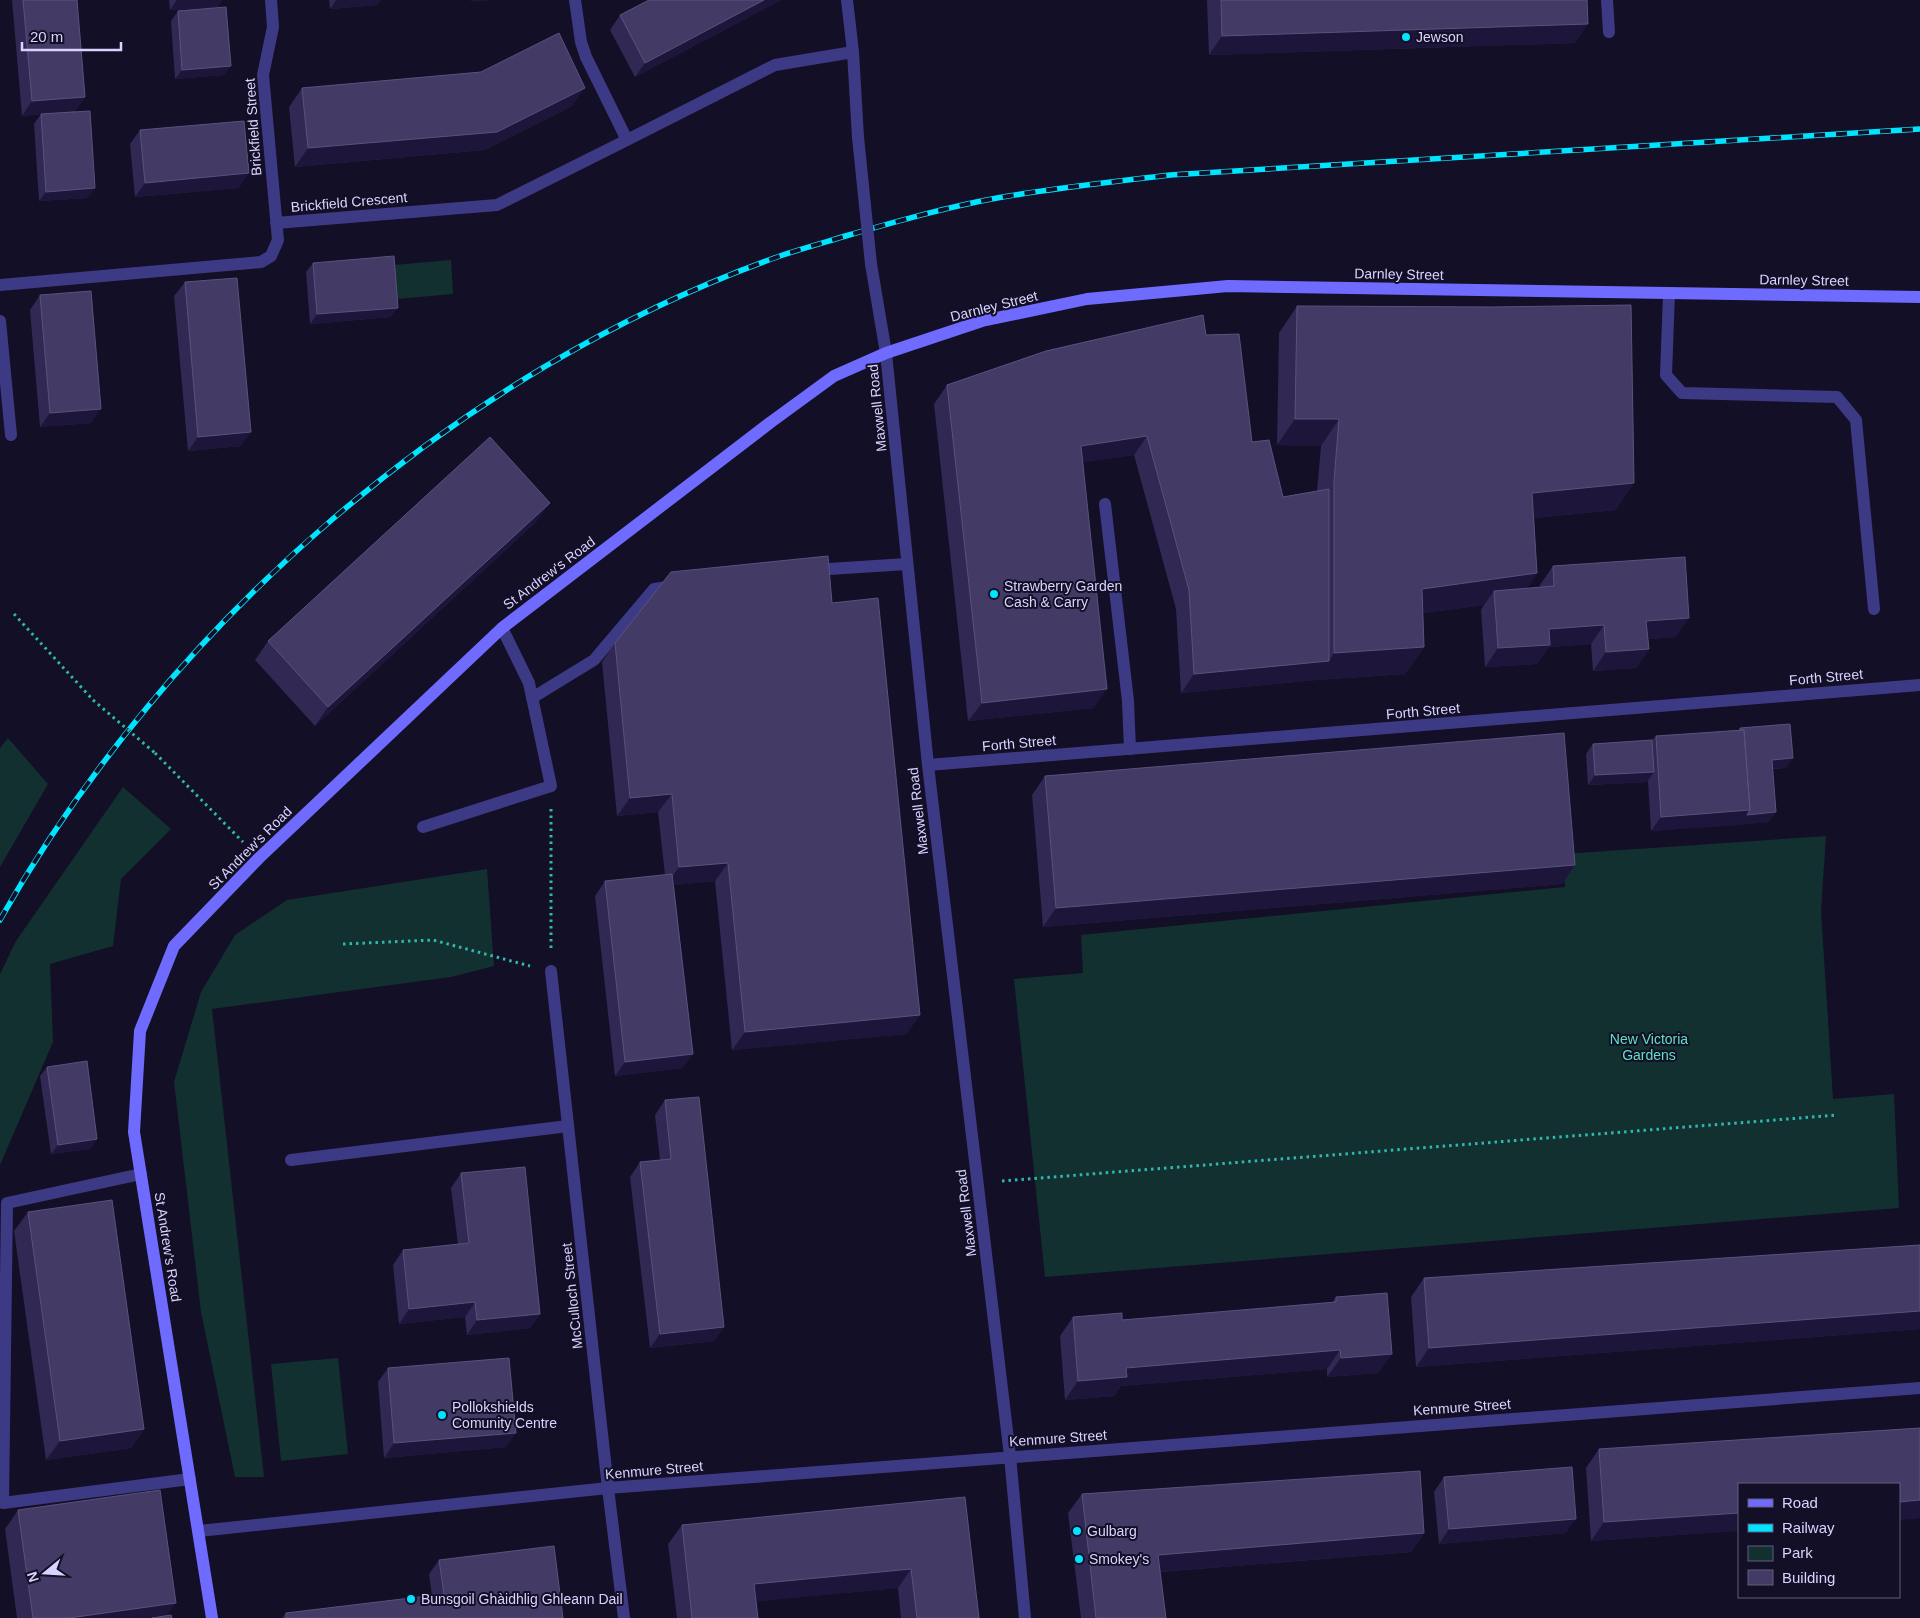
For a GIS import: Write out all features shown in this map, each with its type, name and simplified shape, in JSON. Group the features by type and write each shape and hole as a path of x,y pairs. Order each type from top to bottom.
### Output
{"street":[{"name":"Brickfield Street","path":"271,0 273,27 263,75 276,223"},
{"path":"575,0 583,49 627,140"},
{"name":"Maxwell Road","path":"847,0 871,264 886,353 928,765 1010,1456 1025,1618"},
{"path":"1607,0 1609,32"},
{"name":"Brickfield Crescent","path":"0,285 261,262 271,256 275,249 278,240 276,223 497,205 775,65 853,52"},
{"name":"Darnley Street","path":"886,353 982,321 1087,299 1228,286 1920,297"},
{"path":"1669,293 1666,375 1682,392 1838,397 1856,420 1874,609"},
{"path":"0,321 11,435"},
{"name":"St Andrew's Road","path":"212,1618 134,1132 140,1031 174,946 259,858 502,628 834,376 886,353"},
{"path":"1106,504 1128,701 1130,749"},
{"path":"802,572 907,564"},
{"path":"532,698 594,660 654,588 690,584"},
{"path":"423,828 552,786 529,683 502,628"},
{"name":"Forth Street","path":"928,765 1920,685"},
{"name":"McCulloch Street","path":"551,972 624,1618"},
{"path":"291,1160 568,1126"},
{"path":"141,1174 7,1203 3,1503 190,1479"},
{"name":"Kenmure Street","path":"199,1531 608,1488 1920,1388"}],"path":[{"path":"14,614 93,700 155,753 259,858"},
{"path":"343,944 433,940 551,972 552,786"},
{"path":"977,1183 1838,1115"}],"green space":[{"path":"451,260 453,294 397,299 394,265"},
{"path":"8,738 48,784 0,867 0,748"},
{"path":"123,787 171,829 121,879 113,946 50,964 53,1042 0,1165 0,974 16,941"},
{"name":"New Victoria Gardens","path":"1826,836 1821,911 1833,1099 1894,1094 1899,1208 1045,1277 1014,979 1083,973 1081,935 1565,887 1563,854"},
{"path":"487,869 494,966 451,977 212,1009 264,1477 235,1477 201,1312 174,1082 201,992 235,935 287,900"},
{"path":"338,1358 348,1454 281,1461 271,1364"}],"building":[{"path":"23,0 77,0 85,97 32,101"},
{"path":"649,0 764,0 645,63 620,15"},
{"path":"1221,0 1587,0 1588,24 1222,36"},
{"path":"226,7 231,66 182,70 178,11"},
{"path":"559,33 585,88 497,132 308,148 302,88 481,72"},
{"path":"90,111 95,188 46,192 41,114"},
{"path":"244,121 249,173 145,183 140,130"},
{"path":"394,256 398,308 317,314 313,263"},
{"path":"237,278 251,432 198,437 185,282"},
{"path":"91,291 101,409 50,413 40,295"},
{"path":"1631,305 1634,483 1532,493 1537,573 1422,589 1424,647 1334,653 1334,481 1339,419 1295,419 1297,306 1492,307"},
{"path":"1203,315 1206,335 1239,334 1252,442 1269,440 1283,497 1329,489 1329,661 1194,674 1189,590 1147,436 1081,446 1107,689 982,703 947,385 1046,351"},
{"path":"490,437 550,503 328,707 268,641"},
{"path":"828,556 832,603 878,598 920,1015 745,1032 728,863 679,867 672,794 630,798 615,643 671,572"},
{"path":"1685,557 1689,618 1646,621 1649,649 1606,652 1604,625 1549,629 1550,645 1498,648 1494,591 1554,586 1553,566"},
{"path":"1790,724 1793,758 1772,760 1776,812 1747,815 1750,810 1744,730 1740,730 1740,728"},
{"path":"1744,730 1750,810 1661,817 1656,736"},
{"path":"1564,733 1575,865 1056,908 1045,776"},
{"path":"1652,740 1654,772 1595,775 1593,744"},
{"path":"672,874 693,1054 625,1062 605,881"},
{"path":"87,1061 97,1139 58,1145 47,1067"},
{"path":"699,1097 724,1327 660,1334 640,1162 671,1159 665,1100"},
{"path":"525,1167 540,1314 477,1320 475,1302 409,1309 403,1250 469,1243 461,1173"},
{"path":"112,1200 144,1429 60,1441 28,1212"},
{"path":"1920,1245 1920,1311 1429,1348 1424,1278"},
{"path":"1387,1293 1392,1354 1341,1358 1340,1350 1126,1368 1127,1377 1078,1381 1073,1317 1122,1313 1122,1320 1336,1302 1336,1297"},
{"name":"Pollokshields Comunity Centre","path":"509,1358 516,1433 394,1443 388,1368"},
{"path":"1920,1428 1920,1500 1900,1502 1900,1483 1738,1483 1738,1513 1604,1522 1599,1449"},
{"path":"1572,1467 1576,1519 1449,1529 1444,1477"},
{"path":"1420,1471 1424,1533 1158,1555 1166,1618 1096,1618 1082,1494"},
{"path":"160,1490 176,1603 69,1618 33,1618 18,1510"},
{"path":"965,1497 979,1618 917,1618 911,1569 754,1584 758,1618 692,1618 682,1525"},
{"path":"554,1546 563,1618 286,1618 286,1613 444,1594 439,1560"},
{"path":"171,1615 172,1618 152,1618"}],"railway":[{"path":"0,920 68,811 147,708 235,610 332,520 436,438 546,366 661,305 780,256 806,248 941,210 1040,191 1170,175 1920,129"}],"place":[{"name":"Jewson","path":"1406,37"},
{"name":"Strawberry Garden Cash & Carry","path":"994,594"},
{"name":"Pollokshields Comunity Centre","path":"442,1415"},
{"name":"Gulbarg","path":"1077,1531"},
{"name":"Smokey's","path":"1079,1559"},
{"name":"Bunsgoil Ghàidhlig Ghleann Dail","path":"411,1599"}]}
